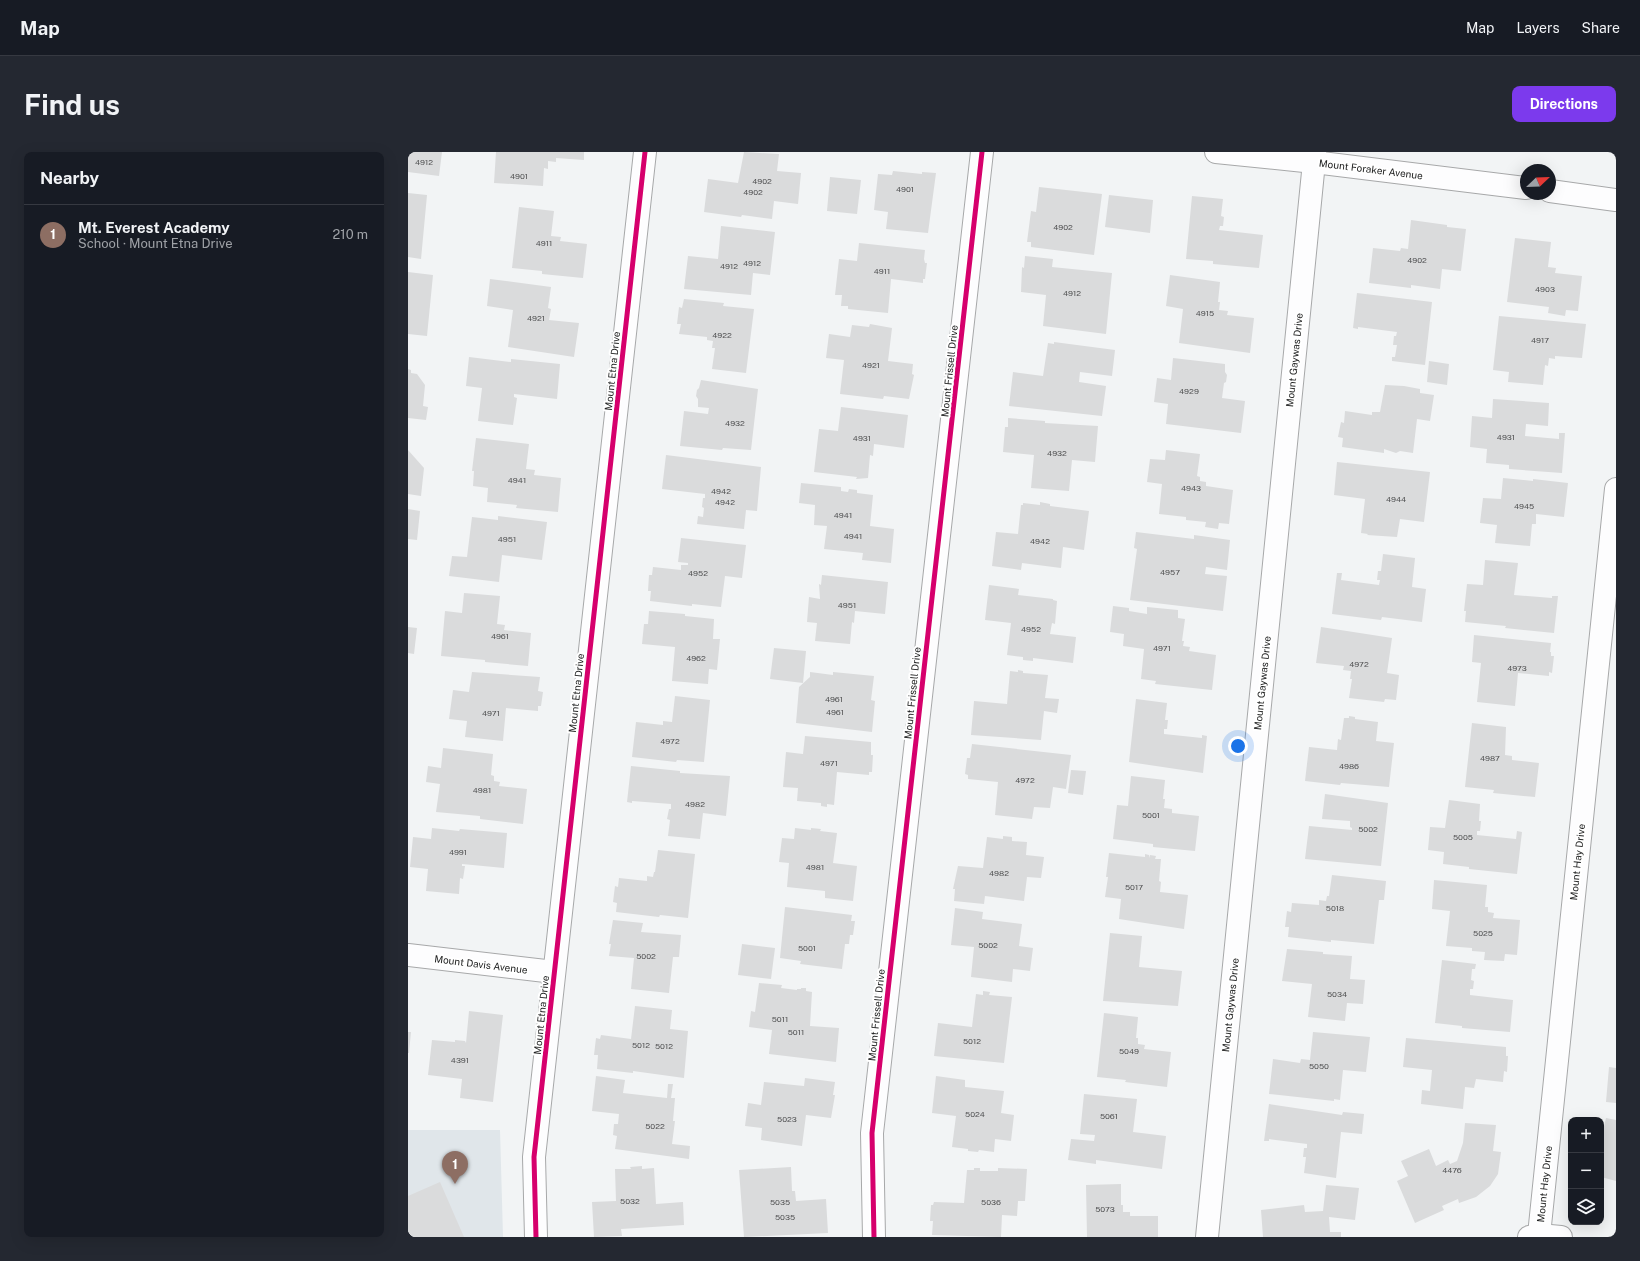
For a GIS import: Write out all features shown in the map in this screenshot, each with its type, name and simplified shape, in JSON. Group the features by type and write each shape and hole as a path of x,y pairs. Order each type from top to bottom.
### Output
{"street":[{"name":"Mount Etna Drive","path":"536,1237 534,1157 645,152"},
{"name":"Mount Frissell Drive","path":"874,1237 872,1133 982,152"},
{"name":"Mount Foraker Avenue","path":"1216,152 1314,157 1520,187"},
{"name":"Mount Gaywas Drive","path":"1207,1237 1314,157"},
{"path":"1556,192 1616,200"},
{"name":"Mount Hay Drive","path":"1534,1236 1616,489"},
{"name":"Mount Davis Avenue","path":"408,955 554,972"},
{"path":"1534,1236 1561,1237"}],"shaded area":[{"path":"408,1130 500,1130 503,1237 408,1237"}],"building":[{"path":"408,152 442,152 439,176 408,172"},
{"path":"496,152 584,152 584,160 556,158 556,162 548,161 548,169 544,168 543,186 494,183"},
{"path":"744,152 779,154 777,171 801,173 798,204 774,201 772,219 704,212 708,179 738,183"},
{"path":"893,171 922,174 922,172 936,173 928,233 886,229 888,212 874,210 878,174 892,175"},
{"path":"830,177 861,180 857,214 827,211"},
{"path":"1039,187 1102,194 1094,255 1031,247 1031,242 1027,242 1031,211 1036,212"},
{"path":"408,193 427,195 421,259 408,257"},
{"path":"1109,195 1153,200 1150,233 1105,227"},
{"path":"1192,196 1223,199 1221,216 1224,217 1223,226 1220,226 1219,230 1263,235 1259,268 1213,264 1213,261 1186,259"},
{"path":"519,207 554,211 551,236 561,237 560,241 587,244 583,278 542,274 542,271 512,268"},
{"path":"1411,220 1466,229 1461,271 1442,269 1440,289 1411,285 1411,288 1369,283 1373,248 1400,251 1401,248 1408,249"},
{"path":"721,226 775,232 770,275 753,273 751,295 684,289 688,256 718,259"},
{"path":"1515,238 1551,242 1548,267 1556,268 1555,273 1582,276 1578,311 1566,310 1565,316 1548,313 1549,307 1507,302"},
{"path":"859,243 925,250 924,259 925,263 927,263 923,283 891,279 888,313 848,309 848,306 841,306 842,295 835,295 839,259 857,261"},
{"path":"1025,256 1053,259 1052,267 1112,273 1106,334 1043,326 1046,295 1021,292 1022,267 1024,268"},
{"path":"408,272 433,275 427,336 408,334"},
{"path":"1170,275 1220,282 1218,302 1220,302 1219,310 1228,311 1227,315 1254,318 1250,353 1179,343 1183,309 1166,306"},
{"path":"490,279 551,287 548,308 551,309 549,320 579,323 574,357 508,347 513,310 487,306"},
{"path":"1357,293 1432,302 1425,365 1392,361 1392,357 1395,357 1397,345 1393,345 1394,336 1396,336 1397,332 1358,327 1358,329 1353,328"},
{"path":"684,299 724,303 723,306 754,309 746,373 712,369 715,348 712,348 713,341 707,340 707,337 679,334 681,324 677,324 679,307 682,308"},
{"path":"1499,316 1586,324 1582,358 1555,356 1555,359 1549,358 1548,366 1545,365 1543,385 1508,382 1509,372 1493,370"},
{"path":"870,324 892,328 888,361 913,364 912,374 914,375 909,399 884,396 883,399 840,394 844,360 826,358 829,334 850,337 852,325 869,327"},
{"path":"1054,342 1115,350 1112,376 1080,372 1079,382 1106,386 1102,416 1009,406 1013,372 1043,376 1048,343 1054,344"},
{"path":"469,357 511,362 511,359 560,364 557,399 514,394 514,397 517,398 513,425 478,421 482,388 466,386"},
{"path":"1173,358 1225,364 1225,372 1227,375 1226,382 1224,383 1222,398 1245,401 1241,433 1166,424 1168,404 1154,402 1157,378 1171,380"},
{"path":"1429,361 1449,364 1447,385 1427,382"},
{"path":"408,369 411,370 411,373 417,374 425,385 423,406 428,407 426,420 408,418"},
{"path":"701,380 758,389 751,450 723,448 722,450 680,446 684,411 708,414 709,408 698,407 698,399 696,396"},
{"path":"1385,385 1420,389 1420,393 1434,395 1430,421 1417,419 1413,453 1400,451 1396,453 1384,449 1384,453 1342,447 1343,438 1338,437 1341,422 1344,423 1345,411 1372,415 1372,412 1380,412"},
{"path":"1493,399 1549,403 1548,426 1526,424 1525,436 1559,439 1559,433 1565,433 1562,473 1509,469 1509,465 1486,463 1487,449 1470,447 1472,416 1492,418"},
{"path":"841,407 908,415 904,448 874,444 873,456 870,455 868,478 856,479 857,477 814,472 819,429 838,431"},
{"path":"1008,418 1045,421 1045,423 1098,426 1095,462 1072,460 1069,491 1031,488 1034,455 1003,452 1005,427 1008,427"},
{"path":"476,438 529,444 526,469 535,470 534,475 561,478 558,512 516,508 517,505 487,502 488,488 473,486 474,471 472,471"},
{"path":"408,450 424,468 421,496 408,494"},
{"path":"1166,450 1200,454 1197,476 1200,477 1200,481 1206,482 1206,486 1233,490 1229,524 1219,523 1218,529 1205,527 1206,522 1186,520 1186,517 1159,514 1162,484 1147,482 1150,459 1165,460"},
{"path":"666,455 761,467 757,511 746,510 744,529 697,524 698,516 703,517 704,508 702,507 705,494 662,489"},
{"path":"1337,462 1430,472 1424,522 1400,519 1397,537 1367,535 1368,534 1361,533 1365,499 1334,495"},
{"path":"1503,478 1533,481 1533,479 1568,483 1564,517 1536,514 1536,524 1532,524 1530,546 1495,543 1497,525 1480,523 1483,498 1501,499"},
{"path":"801,483 841,487 841,491 848,492 849,489 857,490 857,493 873,495 870,526 894,529 891,563 862,560 863,553 824,549 827,526 814,525 815,505 799,503"},
{"path":"1040,502 1050,504 1050,506 1089,511 1084,550 1063,547 1061,568 1022,563 1021,570 992,566 996,532 1018,534 1021,505 1023,505 1023,503 1040,505"},
{"path":"408,509 420,511 417,540 408,539"},
{"path":"498,516 547,522 542,560 502,555 499,582 449,576 452,556 467,557 472,517 498,520"},
{"path":"1136,532 1194,539 1194,535 1230,540 1227,570 1206,567 1205,574 1227,576 1223,611 1130,600 1137,549 1134,548"},
{"path":"681,538 746,545 742,578 725,576 721,607 692,604 692,606 650,601 651,591 648,591 649,575 652,575 653,567 681,570 681,565 688,565 688,563 678,562"},
{"path":"1383,554 1415,558 1412,587 1426,589 1422,622 1382,617 1381,620 1332,614 1337,573 1342,573 1341,580 1379,585 1380,580 1377,580 1378,571 1381,571"},
{"path":"1485,560 1518,563 1514,595 1552,598 1552,596 1558,596 1554,633 1465,622 1466,611 1464,611 1467,584 1483,585"},
{"path":"822,575 888,582 885,614 855,611 854,623 852,622 850,644 815,641 817,623 807,622 809,597 820,599 819,584 821,585"},
{"path":"989,585 1019,589 1018,595 1053,599 1057,601 1055,624 1052,623 1050,634 1076,637 1073,663 1033,658 1033,661 1023,660 1023,657 1007,655 1011,623 985,620"},
{"path":"464,593 500,596 497,624 505,625 504,630 531,633 528,666 441,656 445,611 462,613"},
{"path":"1113,606 1129,608 1129,611 1147,614 1147,607 1178,610 1178,618 1185,619 1182,641 1184,641 1183,646 1190,647 1189,651 1216,655 1212,690 1155,684 1156,681 1141,679 1144,649 1123,646 1124,634 1110,632"},
{"path":"649,611 685,614 685,616 714,619 713,639 720,639 717,670 709,669 708,684 672,681 675,647 642,644 644,624 648,624"},
{"path":"408,627 417,628 414,654 408,653"},
{"path":"1321,627 1392,638 1387,673 1399,675 1396,700 1385,699 1384,702 1349,698 1352,679 1350,679 1351,671 1343,670 1344,666 1316,663"},
{"path":"1474,635 1551,643 1550,652 1551,656 1554,656 1552,673 1549,672 1549,676 1518,673 1515,706 1477,702 1481,663 1472,662"},
{"path":"774,648 806,651 803,683 770,679"},
{"path":"1018,670 1023,671 1023,673 1048,675 1045,698 1059,699 1057,713 1044,711 1041,740 971,735 974,701 1007,704 1010,671 1018,672"},
{"path":"472,672 540,677 538,691 543,692 541,706 538,706 538,711 506,708 503,741 465,737 467,721 449,719 453,690 469,692"},
{"path":"810,672 833,675 833,672 874,676 871,700 875,701 872,732 796,723 799,687 810,677"},
{"path":"675,696 710,700 704,762 677,760 676,762 632,757 636,722 663,725 663,721 672,722"},
{"path":"1136,699 1167,703 1165,720 1168,720 1167,729 1164,729 1164,734 1202,738 1202,735 1207,736 1203,773 1129,762"},
{"path":"1349,716 1355,717 1355,719 1378,722 1376,741 1394,743 1389,787 1341,783 1340,785 1305,781 1309,747 1337,750 1338,739 1341,740 1344,718 1349,718"},
{"path":"1472,723 1506,727 1505,755 1512,756 1512,760 1539,763 1535,797 1493,793 1494,790 1465,787"},
{"path":"805,736 871,742 871,755 873,755 872,772 869,772 869,775 837,772 834,805 827,804 827,807 821,806 821,803 797,801 798,788 783,787 786,752 803,754"},
{"path":"972,744 1071,755 1066,789 1053,787 1050,808 1034,807 1032,819 995,815 998,782 968,779 968,775 965,774 967,758 970,758"},
{"path":"443,748 493,754 491,775 494,776 494,781 500,782 499,786 527,789 523,824 480,819 480,816 436,812 440,784 426,782 428,766 441,768"},
{"path":"631,766 680,771 680,773 730,776 726,816 703,813 700,839 668,836 670,820 667,819 669,809 671,809 671,804 632,801 632,803 627,802"},
{"path":"1071,770 1086,771 1083,795 1068,793"},
{"path":"1131,776 1165,780 1163,799 1165,799 1164,808 1172,809 1172,813 1199,816 1195,851 1153,847 1153,844 1113,839 1117,805 1128,806"},
{"path":"1325,794 1388,803 1381,866 1305,859 1309,826 1352,830 1350,827 1350,821 1322,819"},
{"path":"1449,800 1480,804 1479,821 1481,821 1480,831 1477,831 1477,835 1516,839 1517,831 1522,832 1517,874 1469,869 1469,867 1443,864 1444,852 1428,850 1430,827 1445,828"},
{"path":"432,828 507,833 504,868 462,864 462,866 465,866 463,879 460,878 459,894 426,891 428,869 410,867 413,837 431,839"},
{"path":"795,828 811,830 811,828 821,829 820,831 837,833 833,863 857,866 853,901 825,898 825,891 787,887 789,863 779,862 782,838 794,839"},
{"path":"1003,836 1012,837 1012,841 1027,842 1026,855 1044,857 1041,878 1027,877 1024,901 985,896 984,904 954,901 955,889 953,889 958,866 983,868 987,837 1003,839"},
{"path":"658,850 695,854 688,918 660,915 659,917 616,912 617,903 613,902 615,886 618,887 619,878 647,881 647,876 653,877"},
{"path":"1109,853 1145,857 1145,854 1149,855 1149,858 1150,855 1156,856 1155,859 1161,859 1159,881 1161,882 1160,892 1188,895 1184,929 1119,919 1121,899 1105,897"},
{"path":"1332,875 1386,881 1384,900 1379,900 1374,944 1331,940 1331,942 1288,937 1289,927 1285,927 1287,911 1291,912 1292,903 1319,905 1319,900 1326,901 1327,896 1329,896"},
{"path":"1434,880 1487,885 1485,907 1488,907 1488,912 1494,913 1493,918 1520,920 1517,955 1505,954 1504,961 1484,960 1485,952 1472,951 1472,948 1446,946 1450,911 1432,909"},
{"path":"785,907 852,915 851,921 855,921 853,935 850,935 849,944 845,944 842,969 800,964 801,961 780,958"},
{"path":"955,908 983,912 982,919 1022,924 1019,946 1033,948 1030,971 1013,969 1012,982 971,977 974,947 951,945"},
{"path":"613,920 643,923 641,932 681,935 679,957 673,957 669,993 631,989 634,958 609,956 611,944 609,944"},
{"path":"1110,933 1142,936 1139,967 1182,971 1178,1006 1103,1001"},
{"path":"742,944 775,948 771,979 738,975"},
{"path":"1287,949 1352,956 1350,979 1365,980 1363,1004 1347,1003 1345,1021 1308,1017 1312,984 1282,981"},
{"path":"1442,960 1476,964 1475,969 1472,969 1471,980 1474,981 1473,989 1470,989 1470,995 1513,1000 1510,1032 1462,1028 1462,1026 1435,1023"},
{"path":"759,983 782,985 781,988 797,990 806,988 806,991 812,992 810,1026 839,1028 836,1062 769,1054 772,1030 749,1027 751,1011 755,1012"},
{"path":"983,991 990,992 989,995 1012,997 1004,1063 934,1056 938,1023 972,1027 976,994 983,995"},
{"path":"635,1006 672,1010 670,1029 688,1031 684,1078 633,1071 633,1073 597,1069 598,1055 594,1055 596,1038 600,1039 601,1035 631,1039"},
{"path":"469,1011 503,1015 493,1102 460,1098 462,1079 428,1075 432,1040 455,1042 455,1040 465,1041 466,1043"},
{"path":"1104,1013 1138,1017 1136,1038 1138,1038 1138,1044 1145,1045 1144,1049 1171,1052 1167,1087 1097,1077"},
{"path":"408,1032 411,1032 409,1053 408,1053"},
{"path":"1313,1032 1370,1037 1366,1072 1343,1070 1340,1100 1334,1099 1334,1101 1269,1094 1273,1059 1300,1063 1301,1059 1310,1060"},
{"path":"1406,1038 1506,1047 1506,1056 1508,1056 1507,1072 1504,1071 1503,1082 1476,1079 1474,1088 1465,1087 1463,1109 1421,1104 1422,1090 1430,1091 1432,1070 1403,1067"},
{"path":"1609,1067 1616,1068 1616,1103 1606,1102"},
{"path":"596,1076 625,1080 623,1093 667,1098 668,1084 673,1084 671,1098 675,1098 673,1121 675,1121 672,1144 690,1146 689,1159 615,1149 617,1136 613,1135 614,1124 618,1124 619,1114 592,1111"},
{"path":"936,1076 965,1080 965,1087 1004,1091 1001,1113 1014,1115 1011,1141 995,1139 994,1152 979,1150 978,1152 968,1151 968,1149 952,1147 956,1116 932,1113"},
{"path":"805,1078 835,1082 833,1095 835,1095 831,1118 806,1115 802,1146 761,1140 762,1128 745,1126 748,1103 761,1105 764,1082 804,1086"},
{"path":"1084,1094 1137,1099 1133,1132 1166,1136 1162,1169 1096,1160 1096,1164 1068,1160 1071,1139 1094,1141 1095,1135 1080,1134"},
{"path":"1269,1104 1342,1115 1343,1112 1364,1114 1362,1134 1341,1132 1336,1178 1304,1173 1306,1157 1303,1157 1304,1148 1307,1148 1307,1144 1269,1139 1269,1141 1264,1141"},
{"path":"1606,1118 1616,1120 1616,1181 1604,1178 1604,1127"},
{"path":"1465,1123 1496,1125 1493,1151 1501,1152 1498,1174 1490,1186 1476,1197 1459,1203 1458,1199 1442,1206 1444,1210 1415,1223 1397,1181 1408,1176 1401,1161 1429,1149 1436,1166 1448,1160 1450,1164 1457,1161 1463,1143"},
{"path":"642,1166 642,1169 654,1168 656,1204 683,1202 684,1225 621,1229 622,1236 594,1237 592,1202 616,1201 615,1169 631,1169 630,1167"},
{"path":"791,1167 792,1191 795,1191 796,1201 826,1199 828,1233 744,1237 739,1170"},
{"path":"974,1168 980,1168 980,1171 998,1171 998,1168 1027,1169 1025,1201 1018,1201 1017,1216 1002,1215 1001,1237 932,1235 933,1221 930,1221 931,1205 933,1205 934,1202 964,1203 967,1170 974,1170"},
{"path":"440,1182 464,1237 408,1237 408,1196"},
{"path":"1121,1184 1121,1205 1123,1205 1123,1212 1130,1212 1130,1216 1158,1216 1158,1237 1087,1237 1086,1185"},
{"path":"1326,1185 1359,1188 1355,1220 1329,1217 1330,1232 1341,1232 1341,1237 1263,1237 1261,1210 1304,1205 1305,1212 1323,1211"}],"cycle path":[{"path":"536,1237 534,1157 645,152"},
{"path":"874,1237 872,1133 982,152"}],"place":[{"name":"Mt. Everest Academy","path":"455,1184"}]}
